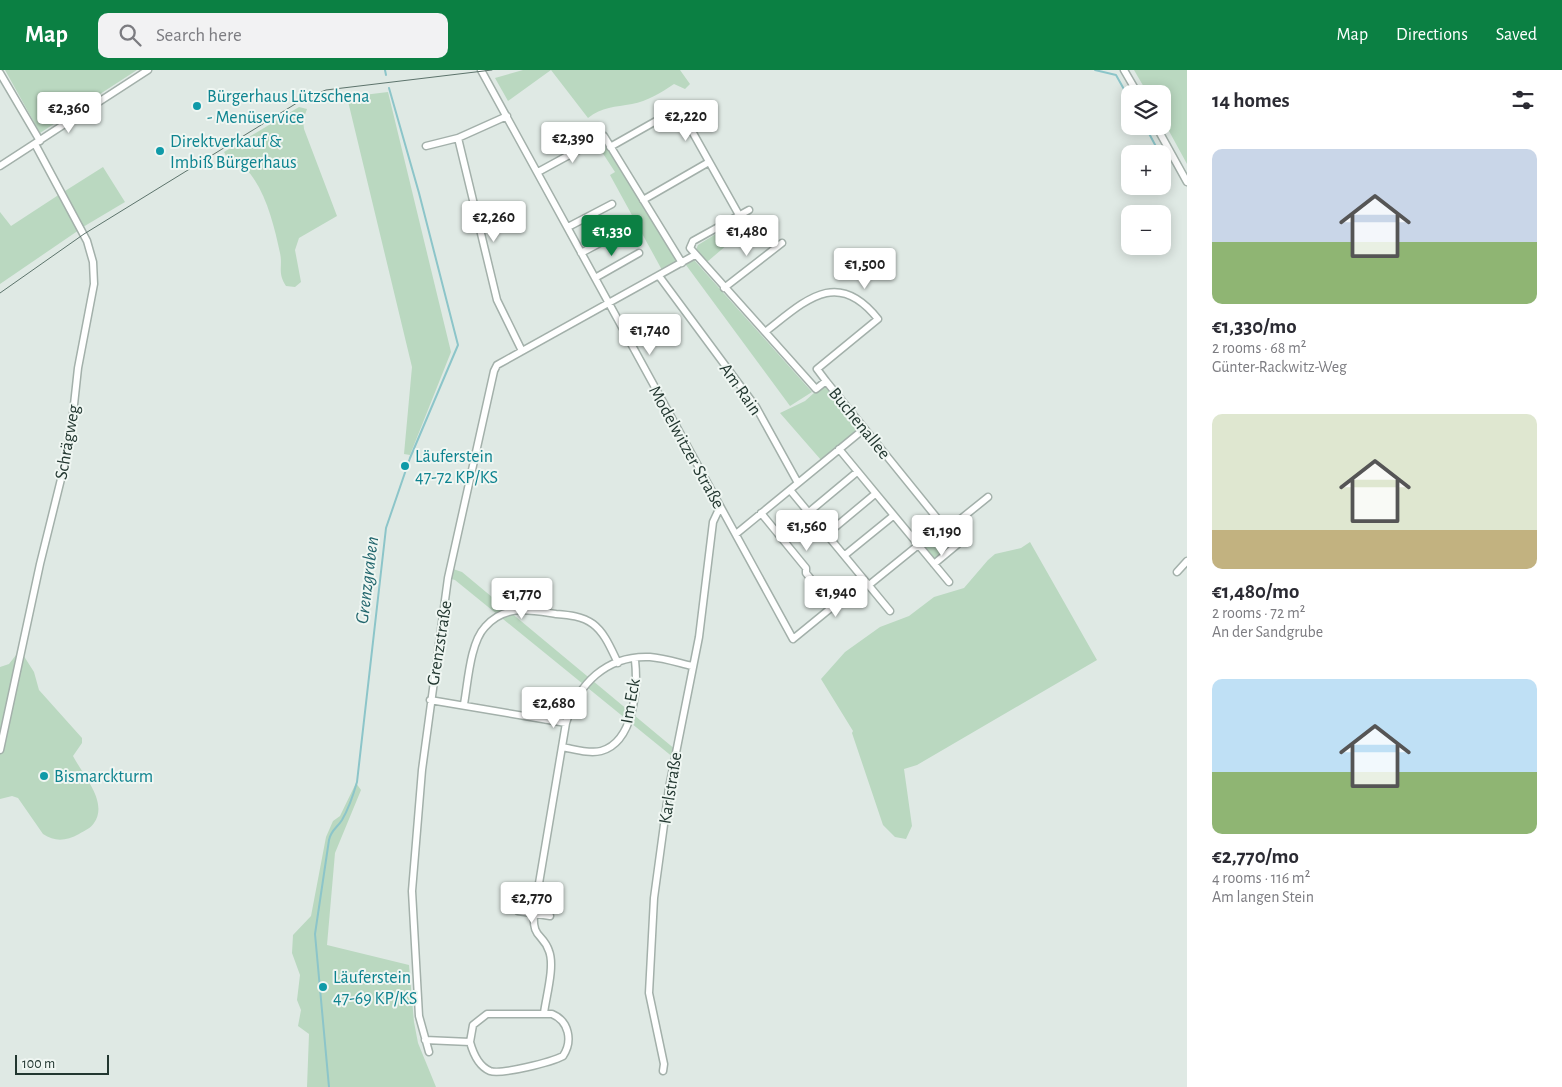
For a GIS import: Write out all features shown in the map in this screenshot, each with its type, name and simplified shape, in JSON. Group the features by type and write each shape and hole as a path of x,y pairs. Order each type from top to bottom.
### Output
{"street":[{"path":"0,166 148,70"},
{"name":"Modelwitzer Straße","path":"482,70 793,639 833,606"},
{"path":"1124,70 1133,85"},
{"name":"Schrägweg","path":"0,73 38,142 87,241 93,262 94,284 78,368 65,463 40,564 0,750"},
{"path":"610,147 679,108 739,216"},
{"path":"426,146 458,138 507,116"},
{"path":"1161,135 1187,182"},
{"path":"538,172 604,136 682,263"},
{"path":"458,138 497,300 522,351"},
{"path":"643,200 709,162"},
{"path":"568,228 612,204"},
{"path":"695,255 690,248 693,241 749,210"},
{"path":"581,253 626,229"},
{"path":"724,288 782,243"},
{"path":"596,278 638,253"},
{"name":"Grenzstraße","path":"429,1052 419,1016 412,891 422,770 448,578 494,371 497,365 695,255"},
{"name":"Buchenallee","path":"695,255 816,389 826,381 958,544 934,564"},
{"name":"Am Rain","path":"659,276 756,407 798,483"},
{"path":"765,332 807,299 827,292 841,291 859,298 878,319 816,369 826,381"},
{"path":"736,534 864,429"},
{"path":"839,450 949,582"},
{"path":"809,512 857,472"},
{"path":"790,490 890,611"},
{"path":"827,534 875,494"},
{"path":"762,513 806,568 806,573 833,606 988,497"},
{"name":"Karlstraße","path":"663,1071 664,1064 648,993 654,898 669,788 699,637 713,522 720,507"},
{"path":"844,556 893,516"},
{"path":"1177,572 1187,561"},
{"path":"464,704 477,639 485,626 497,616 509,611 523,609 579,617 594,624 607,639 618,663"},
{"path":"544,1013 551,961 549,950 537,935 533,926 534,913 566,723 572,702 582,686 598,672 618,663 650,657 692,666"},
{"name":"Im Eck","path":"562,747 600,751 616,744 626,731 634,697 637,677 635,660"},
{"path":"430,700 464,704 566,723"},
{"path":"518,910 550,916"},
{"path":"544,1013 561,1018 567,1027 567,1050 563,1056 501,1071 490,1071 478,1062 470,1042 473,1025 487,1014 544,1013"},
{"path":"425,1040 470,1042"}],"green space":[{"path":"5,70 137,70 40,133"},
{"path":"523,70 551,70 508,101 495,78"},
{"path":"551,70 680,70 690,84 685,89 674,84 643,101 604,110 588,118"},
{"path":"1134,70 1187,70 1187,164 1171,135 1171,85 1143,85"},
{"path":"388,92 451,352 410,455 404,454 412,367 347,97"},
{"path":"299,107 307,109 303,120 304,129 337,216 299,238 295,250 301,282 295,287 286,286 282,277 281,258 275,231 268,207 258,185 244,167 233,168 224,152"},
{"path":"606,146 676,258 677,262 662,270 610,175 615,172 600,149"},
{"path":"103,167 125,202 83,227 65,191"},
{"path":"60,194 79,230 0,284 0,212 11,226"},
{"path":"719,232 728,244 707,262 696,250 698,245"},
{"path":"694,260 812,392 790,406 686,265"},
{"path":"824,384 858,426 856,432 821,460 780,413 805,401"},
{"path":"940,531 945,531 954,542 953,546 936,559 933,559 923,548 924,544"},
{"path":"1030,542 1097,660 917,765 904,769 912,826 906,839 895,837 883,825 852,733 853,731 821,679 845,652 880,627 909,616 934,597 964,588 995,554 1021,548"},
{"path":"450,568 462,572 676,750 674,758 455,580 448,578"},
{"path":"20,650 34,672 39,690 82,738 82,743 73,756 96,797 98,815 91,826 70,838 61,840 47,837 18,798 12,796 0,799 0,667 9,664"},
{"path":"356,783 361,790 335,853 327,945 409,965 414,1022 418,1043 436,1087 307,1087 309,1034 298,1026 301,1010 297,1000 300,975 292,953 293,935 311,916 326,837 333,821 340,816"}],"waterway":[{"name":"Grenzgraben","path":"385,70 386,75"},
{"path":"1095,70 1116,75 1122,85"},
{"name":"Grenzgraben","path":"329,1087 315,934 329,840 347,811 357,782 386,528 410,458 458,345 419,193 389,88"},
{"path":"1150,135 1155,145"}],"tram line":[{"path":"0,293 84,234 305,98 326,90 492,70"}],"place":[{"name":"Bürgerhaus Lützschena - Menüservice","path":"197,106"},
{"name":"Direktverkauf & Imbiß Bürgerhaus","path":"160,151"},
{"name":"Läuferstein 47-72 KP/KS","path":"405,466"},
{"name":"Bismarckturm","path":"44,776"},
{"name":"Läuferstein 47-69 KP/KS","path":"323,987"}]}
